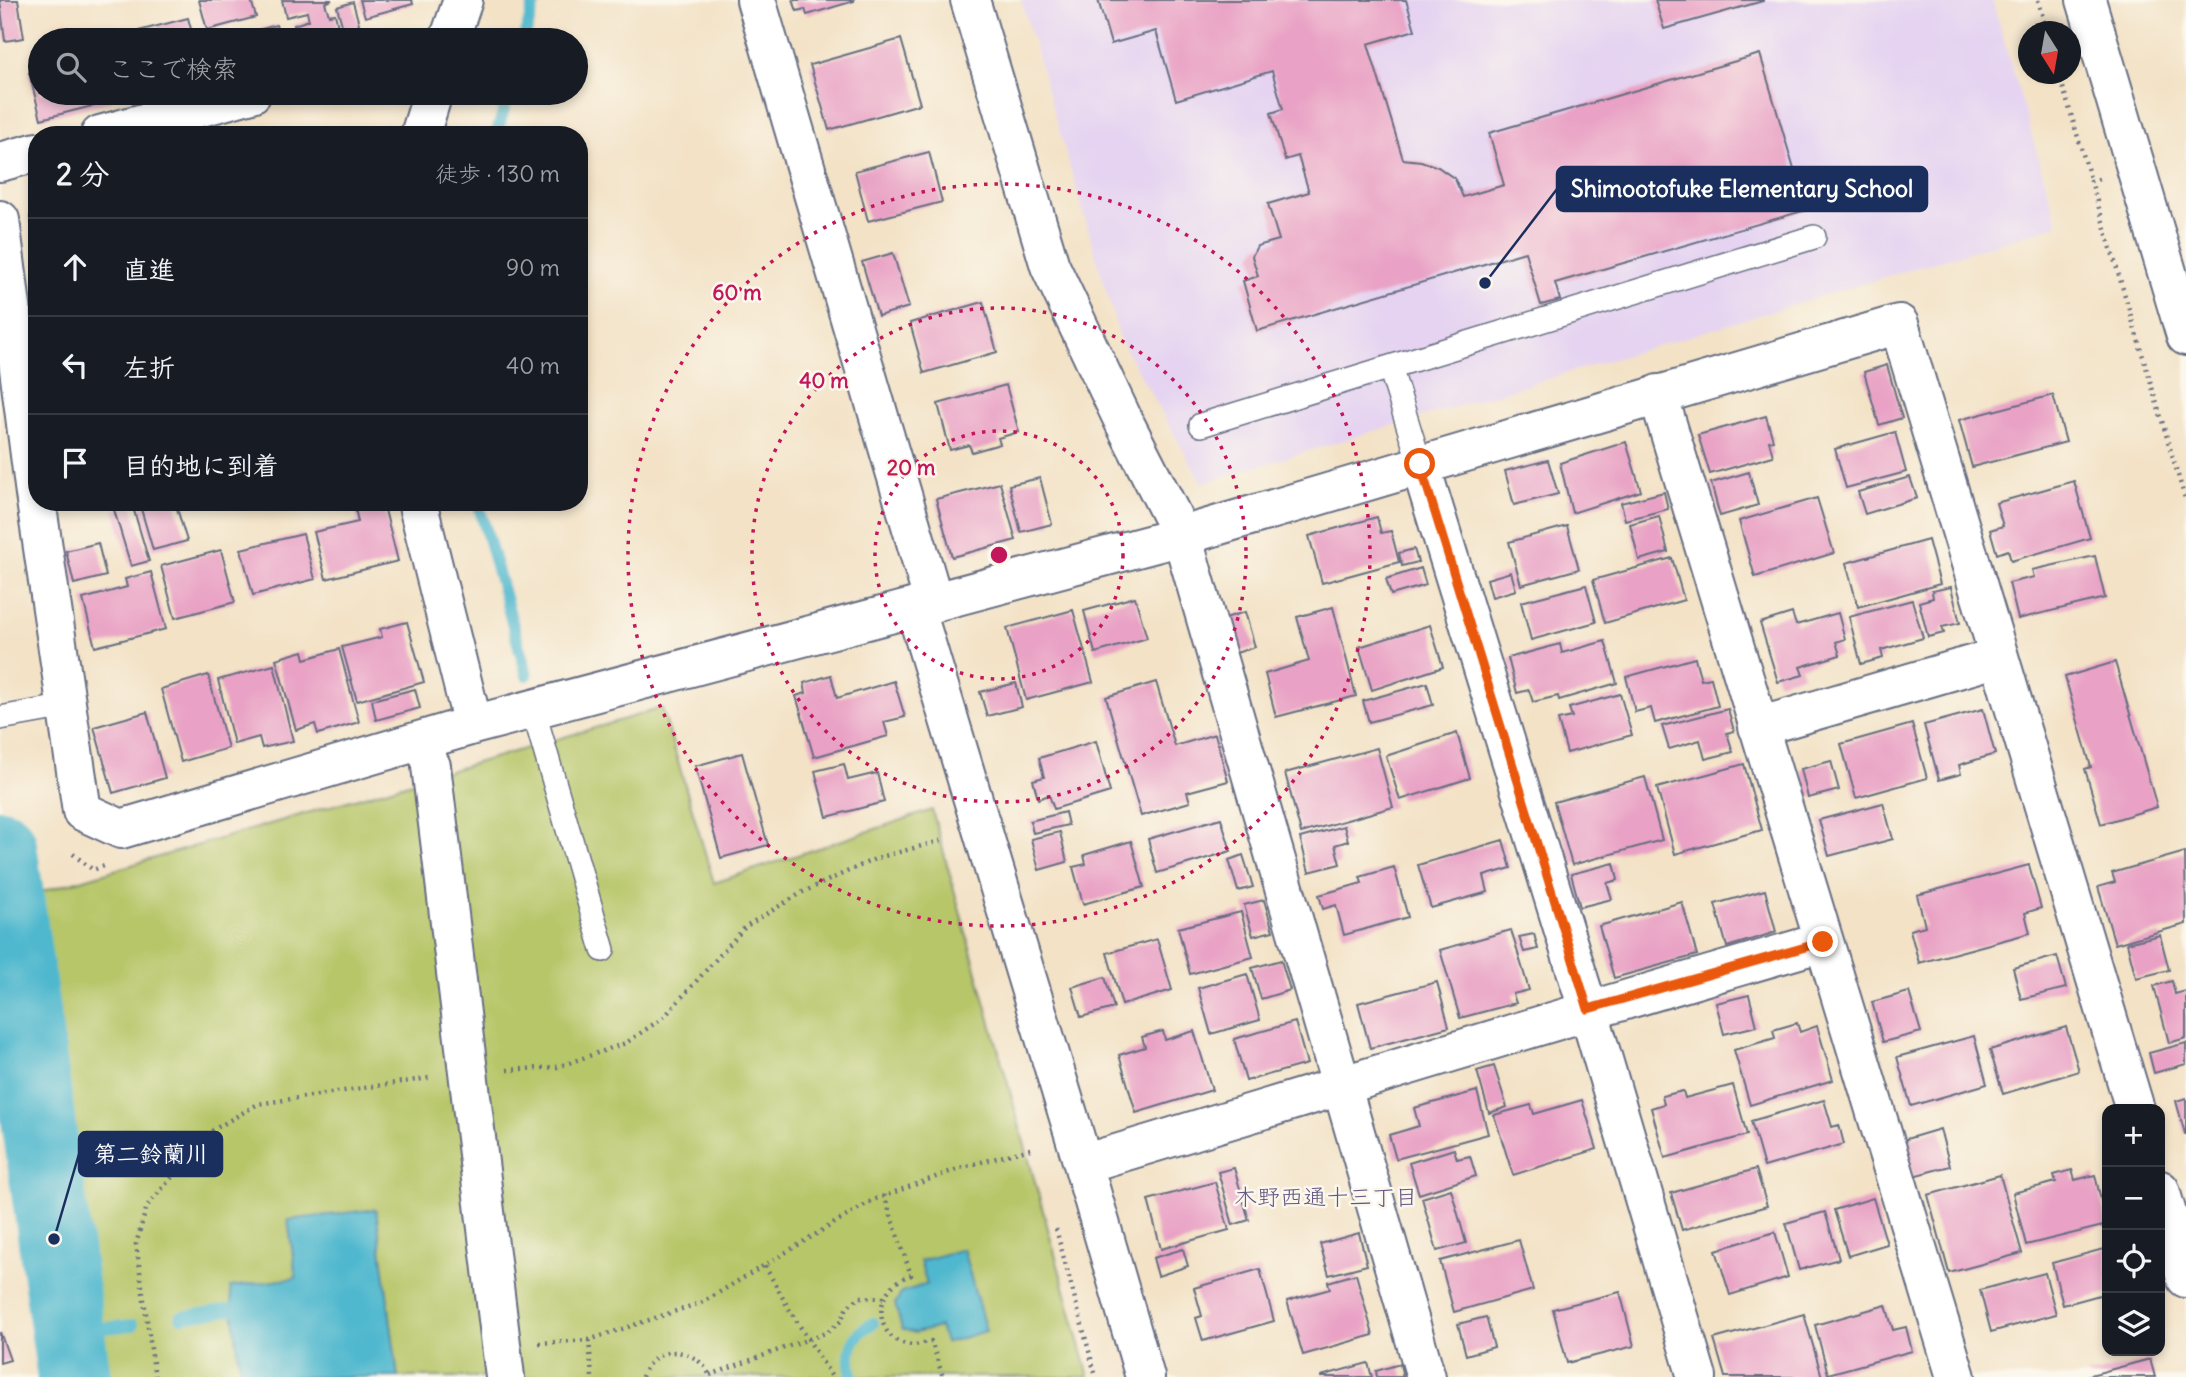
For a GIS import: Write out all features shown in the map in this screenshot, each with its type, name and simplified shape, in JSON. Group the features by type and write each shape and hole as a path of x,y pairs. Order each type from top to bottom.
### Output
{"street":[{"path":"452,28 463,0"},
{"path":"756,0 1145,1377"},
{"path":"970,0 1050,266 1182,536 1426,1377"},
{"path":"2086,0 2186,336"},
{"path":"133,126 209,105"},
{"path":"423,126 429,105"},
{"path":"0,162 28,154"},
{"path":"0,220 28,433"},
{"path":"38,511 82,811 121,829 473,725 1182,536 1899,324 2133,1104"},
{"path":"1658,394 1956,1377"},
{"path":"1420,464 1588,1009 1697,1377"},
{"path":"419,511 473,725"},
{"path":"1758,727 1999,657"},
{"path":"431,766 503,1362"},
{"path":"1083,1164 1588,1009 1823,942"},
{"path":"2165,1207 2186,1278"}],"lane":[{"path":"1201,425 1814,237"},
{"path":"1390,367 1420,464"},
{"path":"10,716 66,706"},
{"path":"533,709 603,950"}],"path":[{"path":"2038,0 2044,21"},
{"path":"2062,84 2186,502"},
{"path":"2091,181 2136,170"},
{"path":"66,849 93,870 106,866"},
{"path":"503,1362 589,1340 704,1303 873,1200 963,1167 1034,1148 1030,1135"},
{"path":"884,1195 911,1275 899,1279 889,1287 883,1298 881,1315 887,1330 899,1341 915,1345 931,1341 943,1377"},
{"path":"1056,1229 1097,1377"},
{"path":"765,1266 832,1377"},
{"path":"642,1377 645,1369 657,1357 671,1351 688,1353 701,1361 710,1376 828,1332 841,1321 847,1307 860,1297 883,1298"},
{"path":"589,1340 592,1377"}],"shaded area":[{"path":"1021,0 1992,0 2058,225 1202,483 1121,341"}],"green space":[{"path":"662,708 714,883 932,810 1089,1377 97,1377 30,895"}],"water":[{"path":"376,1209 398,1377 241,1377 230,1287 296,1278 288,1220"},
{"path":"963,1249 986,1331 945,1343 940,1327 915,1333 902,1329 895,1304 902,1292 927,1284 920,1261"}],"building":[{"path":"0,0 18,0 24,38 5,41"},
{"path":"199,0 251,0 256,17 206,28"},
{"path":"282,0 332,0 325,3 329,15 335,14 338,28 295,28 294,25 309,20 307,12 286,17"},
{"path":"360,0 412,0 413,4 365,17"},
{"path":"793,0 854,1 807,15 805,9 797,11"},
{"path":"1098,0 1406,0 1415,30 1368,44 1403,159 1438,167 1455,179 1463,197 1504,185 1489,133 1760,54 1806,210 1555,283 1560,300 1541,305 1525,252 1257,331 1243,281 1258,276 1252,256 1257,246 1279,240 1268,204 1309,192 1298,156 1285,160 1271,113 1283,109 1272,71 1176,100 1156,31 1111,44"},
{"path":"1655,0 1763,0 1763,1 1664,29"},
{"path":"353,2 360,28 343,28 337,7"},
{"path":"188,18 191,28 150,28"},
{"path":"901,39 920,104 829,130 810,65"},
{"path":"37,105 96,105 41,119"},
{"path":"929,152 942,202 868,221 855,171"},
{"path":"893,253 909,307 878,316 862,262"},
{"path":"983,302 997,352 924,373 910,323"},
{"path":"1887,365 1902,418 1879,425 1864,372"},
{"path":"1006,385 1019,432 998,438 1000,444 972,452 969,445 950,450 938,404"},
{"path":"2053,395 2066,442 1972,467 1959,420"},
{"path":"1766,416 1773,440 1769,441 1773,456 1710,474 1698,435"},
{"path":"1895,432 1906,472 1846,488 1835,449"},
{"path":"1626,442 1641,491 1572,513 1560,463"},
{"path":"1548,460 1558,494 1514,505 1505,471"},
{"path":"1749,472 1758,505 1720,516 1711,483"},
{"path":"1910,477 1917,498 1865,514 1858,492"},
{"path":"1040,478 1052,524 1021,532 1009,485"},
{"path":"2074,481 2090,538 2011,561 2008,550 1997,554 1990,530 2003,526 1996,503"},
{"path":"1000,483 1016,540 952,557 936,499"},
{"path":"1664,492 1668,509 1625,520 1621,503"},
{"path":"1817,498 1834,553 1755,577 1739,521"},
{"path":"114,511 134,511 149,561 131,566"},
{"path":"142,511 178,511 187,541 153,550"},
{"path":"356,511 385,511 398,561 326,579 314,532 358,522"},
{"path":"1659,516 1668,552 1639,560 1630,524"},
{"path":"1377,517 1381,533 1391,531 1399,562 1322,583 1309,536"},
{"path":"1567,526 1579,569 1521,585 1509,542"},
{"path":"303,534 315,579 253,595 241,549"},
{"path":"1928,540 1940,584 1858,607 1846,563"},
{"path":"98,543 106,576 74,584 66,551"},
{"path":"1414,549 1418,562 1402,566 1399,553"},
{"path":"221,550 235,602 175,618 161,566"},
{"path":"2095,556 2105,598 2018,619 2009,583 2034,577 2032,570"},
{"path":"1672,558 1684,600 1605,623 1593,580"},
{"path":"1421,568 1426,585 1391,595 1386,579"},
{"path":"151,572 166,629 95,647 83,599 127,587 125,579"},
{"path":"1511,572 1516,590 1492,597 1487,579"},
{"path":"1586,585 1596,622 1531,640 1521,602"},
{"path":"1951,587 1960,623 1942,627 1944,633 1928,637 1919,602 1933,598 1932,591"},
{"path":"1135,597 1147,638 1095,653 1084,611"},
{"path":"1912,600 1923,638 1881,650 1883,658 1861,664 1849,617"},
{"path":"1333,607 1356,696 1276,717 1265,674 1309,661 1297,617"},
{"path":"1073,610 1093,682 1026,700 1007,628"},
{"path":"1245,612 1255,647 1236,653 1225,618"},
{"path":"1792,613 1796,625 1838,613 1845,639 1836,642 1840,655 1800,667 1803,675 1778,682 1760,623"},
{"path":"407,622 424,682 357,701 342,647 382,637 380,629"},
{"path":"1430,625 1443,667 1372,690 1359,647"},
{"path":"1605,641 1617,683 1559,700 1558,696 1533,702 1529,690 1517,693 1508,658 1560,644 1562,653"},
{"path":"339,649 359,722 318,734 315,724 296,730 276,659 303,651 305,659"},
{"path":"1695,658 1701,680 1711,678 1718,706 1655,723 1651,708 1635,712 1626,677"},
{"path":"2115,662 2157,807 2101,824 2085,769 2091,767 2065,677"},
{"path":"274,665 293,741 262,748 259,737 234,744 218,680"},
{"path":"208,675 228,748 181,762 161,689"},
{"path":"831,675 837,698 894,681 905,717 884,722 888,736 814,757 796,696 806,693 804,683"},
{"path":"1156,682 1175,746 1215,734 1228,781 1187,792 1190,802 1141,816 1106,697"},
{"path":"1016,683 1022,707 987,716 980,692"},
{"path":"1427,683 1433,705 1369,722 1363,701"},
{"path":"415,689 420,708 376,720 372,700"},
{"path":"1620,694 1632,735 1567,753 1558,720 1572,717 1569,708"},
{"path":"1728,709 1734,731 1727,733 1733,752 1705,759 1700,740 1669,749 1662,726"},
{"path":"1983,709 1995,754 1959,765 1961,774 1939,780 1924,725"},
{"path":"147,712 165,778 113,793 94,727"},
{"path":"1912,724 1927,778 1856,798 1841,744"},
{"path":"1457,733 1470,778 1400,800 1386,756"},
{"path":"1096,741 1110,792 1054,809 1049,795 1038,799 1033,780 1044,777 1039,758"},
{"path":"1377,748 1393,807 1301,833 1285,773"},
{"path":"742,753 768,845 721,858 695,766"},
{"path":"1831,761 1839,790 1808,798 1801,769"},
{"path":"844,764 848,780 877,773 884,802 827,817 815,771"},
{"path":"1744,764 1762,830 1675,854 1657,788"},
{"path":"1645,777 1662,840 1572,865 1554,802"},
{"path":"1883,803 1893,839 1829,856 1819,820"},
{"path":"1065,812 1068,825 1033,833 1030,821"},
{"path":"1221,818 1231,851 1157,873 1148,839"},
{"path":"1344,826 1348,841 1335,845 1340,864 1309,872 1300,838"},
{"path":"1060,832 1067,862 1039,870 1031,839"},
{"path":"1503,840 1511,868 1484,876 1488,892 1431,908 1418,865"},
{"path":"1131,841 1144,887 1083,904 1073,867 1086,864 1084,855"},
{"path":"2185,852 2186,924 2115,944 2098,887 2115,882 2112,873"},
{"path":"1243,855 1253,887 1238,891 1229,860"},
{"path":"1614,863 1618,880 1607,883 1612,899 1580,907 1571,874"},
{"path":"2029,865 2041,908 2025,913 2030,933 1919,963 1910,930 1925,926 1917,895"},
{"path":"1394,867 1408,917 1344,935 1336,905 1323,909 1319,895 1362,883 1360,877"},
{"path":"1765,890 1776,932 1727,947 1715,904"},
{"path":"1264,900 1273,931 1253,936 1244,905"},
{"path":"1682,902 1697,955 1614,978 1599,926"},
{"path":"1241,912 1253,957 1190,974 1178,928"},
{"path":"1511,930 1529,990 1513,994 1516,1003 1460,1018 1440,950"},
{"path":"1534,934 1538,949 1524,952 1519,937"},
{"path":"2160,935 2169,970 2136,978 2127,943"},
{"path":"1157,939 1172,990 1122,1005 1107,953"},
{"path":"2057,956 2066,988 2021,999 2013,968"},
{"path":"1281,960 1290,990 1261,999 1252,968"},
{"path":"1247,974 1260,1020 1211,1034 1198,988"},
{"path":"1105,977 1114,1008 1081,1017 1072,987"},
{"path":"2172,981 2175,994 2186,991 2186,1038 2169,1043 2154,986"},
{"path":"1437,982 1449,1027 1370,1048 1358,1003"},
{"path":"1909,992 1921,1032 1883,1042 1872,1002"},
{"path":"1749,995 1757,1026 1724,1034 1716,1003"},
{"path":"1295,1022 1307,1064 1246,1081 1234,1039"},
{"path":"1797,1023 1800,1032 1817,1026 1833,1080 1750,1105 1734,1050 1775,1038 1773,1030"},
{"path":"2066,1027 2079,1071 2003,1094 1990,1050"},
{"path":"1163,1031 1165,1040 1194,1031 1212,1090 1136,1113 1119,1055 1145,1047 1142,1037"},
{"path":"1974,1036 1987,1084 1911,1106 1897,1057"},
{"path":"2186,1043 2186,1064 2154,1073 2149,1053"},
{"path":"1494,1066 1507,1107 1489,1113 1477,1071"},
{"path":"1733,1085 1747,1135 1665,1158 1651,1108 1664,1104 1662,1096 1683,1091 1685,1098"},
{"path":"1477,1091 1488,1134 1396,1159 1389,1135 1419,1126 1414,1108"},
{"path":"2186,1098 2186,1134 2185,1134 2176,1101"},
{"path":"1582,1100 1597,1149 1513,1175 1494,1115 1531,1105 1534,1114"},
{"path":"1824,1100 1832,1127 1839,1125 1844,1144 1764,1167 1751,1121"},
{"path":"1940,1129 1950,1166 1913,1176 1903,1140"},
{"path":"1454,1149 1457,1159 1470,1156 1476,1176 1419,1194 1409,1163"},
{"path":"1234,1168 1249,1220 1233,1225 1218,1172"},
{"path":"1756,1169 1767,1206 1682,1230 1671,1193"},
{"path":"2072,1170 2075,1180 2095,1175 2102,1204 2102,1226 2026,1245 2013,1193 2056,1182 2054,1175"},
{"path":"2000,1175 2022,1253 1949,1273 1928,1195"},
{"path":"1215,1182 1229,1230 1161,1249 1148,1200"},
{"path":"1451,1189 1466,1243 1437,1251 1422,1198"},
{"path":"1873,1198 1887,1244 1848,1256 1834,1210"},
{"path":"1825,1212 1839,1259 1799,1270 1786,1223"},
{"path":"1775,1232 1788,1277 1730,1295 1716,1250"},
{"path":"1359,1233 1367,1265 1329,1275 1320,1244"},
{"path":"1519,1240 1533,1290 1454,1312 1440,1261"},
{"path":"1183,1249 1188,1266 1158,1276 1153,1258"},
{"path":"2102,1249 2102,1294 2063,1305 2052,1263"},
{"path":"1260,1269 1274,1321 1203,1341 1196,1318 1202,1316 1194,1288"},
{"path":"2045,1273 2056,1314 1991,1332 1980,1290"},
{"path":"1356,1274 1373,1335 1303,1355 1287,1301 1330,1289 1328,1282"},
{"path":"1620,1292 1634,1346 1567,1363 1553,1309"},
{"path":"1886,1305 1893,1330 1906,1327 1912,1351 1828,1374 1815,1325"},
{"path":"1804,1314 1822,1377 1725,1377 1714,1339"},
{"path":"1486,1317 1494,1347 1466,1355 1458,1324"},
{"path":"0,1332 10,1360 0,1363"},
{"path":"2150,1359 2155,1377 2087,1377 2087,1376"},
{"path":"1368,1363 1372,1377 1321,1377 1321,1376"},
{"path":"1400,1364 1403,1377 1377,1377 1376,1371"}],"waterway":[{"path":"527,28 535,0"},
{"path":"499,126 505,105"},
{"path":"481,511 527,675"},
{"path":"0,846 74,1377"},
{"path":"181,1317 246,1307"},
{"path":"853,1377 850,1360 852,1346 860,1333 873,1323"},
{"path":"67,1332 133,1325"}],"place":[{"name":"Shimootofuke Elementary School","path":"1485,283"},
{"name":"第二鈴蘭川","path":"54,1239"}],"district":[{"name":"木野西通十三丁目","path":"1326,1197"}],"route":[{"path":"1420,464 1588,1009 1823,942"}]}
